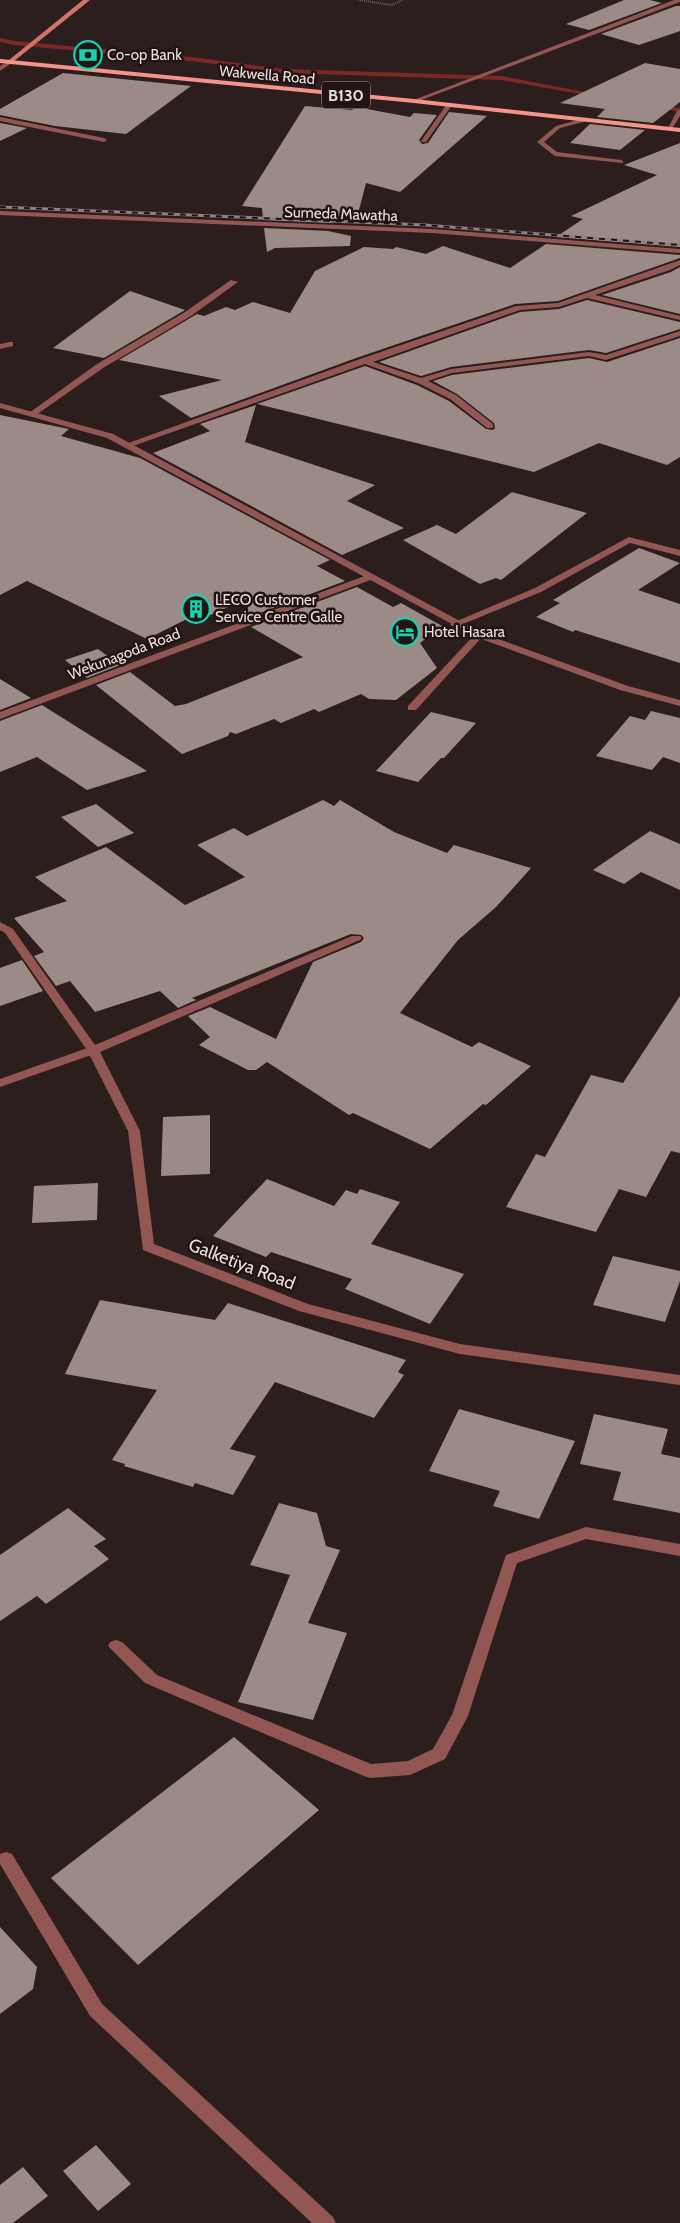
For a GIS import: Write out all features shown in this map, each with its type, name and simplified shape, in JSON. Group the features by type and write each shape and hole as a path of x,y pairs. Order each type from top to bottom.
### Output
{"main road":[{"path":"11,61 87,0"},
{"name":"Wakwella Road","path":"0,61 449,104 680,130"}],"street":[{"path":"414,101 679,0"},
{"path":"0,69 11,61"},
{"path":"424,141 449,104"},
{"path":"670,129 679,113"},
{"path":"0,119 104,140"},
{"path":"585,120 558,126 540,142 555,154 621,162"},
{"name":"Sumeda Mawatha","path":"0,214 432,231 680,251"},
{"path":"127,445 519,308 559,305 589,296 680,262"},
{"path":"33,413 100,366 188,314 234,282"},
{"path":"589,296 680,318"},
{"path":"421,380 452,371 589,354 606,358 680,333"},
{"path":"0,348 10,344"},
{"path":"363,361 421,380 453,397 490,426"},
{"path":"0,405 110,436 455,624 479,635 624,688 680,703"},
{"path":"455,624 538,590 629,540 680,553"},
{"name":"Wekunagoda Road","path":"0,716 370,577"},
{"path":"412,708 479,635"},
{"name":"Galketiya Road","path":"0,925 9,931 93,1050 134,1131 148,1247 304,1308 460,1349 680,1380"},
{"path":"0,1083 93,1050 356,938"},
{"path":"116,1646 151,1679 361,1767 370,1770 410,1768 439,1754 460,1716 511,1559 586,1533 680,1550"},
{"path":"6,1859 96,2010 326,2223"}],"path":[{"path":"358,0 392,5 404,0"}],"building":[{"path":"624,0 650,0 662,3 589,30 566,24"},
{"path":"680,6 680,31 639,45 601,34"},
{"path":"645,63 680,69 680,102 653,123 597,117 605,109 560,103"},
{"path":"63,73 191,86 126,134 55,126 0,115 0,109"},
{"path":"305,106 352,110 356,107 410,117 414,113 437,115 419,140 422,144 428,143 449,112 487,116 400,192 366,183 359,210 331,223 263,220 262,208 242,206"},
{"path":"0,123 27,128 0,141"},
{"path":"590,124 645,130 620,150 570,143"},
{"path":"680,143 680,247 556,237 583,219 571,216 657,175 624,165"},
{"path":"264,228 328,231 351,236 350,246 275,248 267,252"},
{"path":"546,244 680,255 680,258 558,301 515,304 359,357 191,418 159,396 222,380 119,360 197,314 204,316 226,307 235,310 253,302 290,313 315,271 364,247 393,249 396,247 426,254 443,246 510,268"},
{"path":"680,267 680,314 602,295 671,272"},
{"path":"130,291 185,310 104,358 53,348"},
{"path":"587,300 680,322 680,329 606,353 589,350 451,367 421,376 379,362 520,312 559,309"},
{"path":"680,338 680,457 667,465 599,443 534,472 257,404 365,366 417,385 449,401 486,429 493,430 495,428 494,423 457,394 433,381 452,375 589,358 607,362"},
{"path":"256,405 245,442 375,485 347,501 404,528 342,555 153,453 210,431 200,424"},
{"path":"0,415 69,429 61,436 140,458 330,560 317,566 345,581 247,618 249,598 194,622 187,619 147,639 27,581 0,595"},
{"path":"512,492 587,513 501,580 496,578 480,584 403,540 437,525 456,534"},
{"path":"639,548 680,563 638,590 680,604 680,663 575,630 573,632 536,617 560,603 553,600"},
{"path":"357,587 393,607 401,603 442,626 420,643 437,668 396,700 369,699 361,694 319,712 314,709 281,723 274,719 236,734 230,732 228,736 182,754 96,685 130,672 175,706 186,704 303,657 251,627"},
{"path":"98,649 120,665 87,678 65,660"},
{"path":"0,679 31,698 0,710"},
{"path":"42,705 147,771 87,790 37,757 0,772 0,721"},
{"path":"651,711 680,718 680,763 663,757 652,770 596,756 630,716 645,720"},
{"path":"431,712 476,723 444,758 441,758 418,782 376,771"},
{"path":"323,800 334,806 340,800 394,832 447,853 454,845 531,868 496,907 458,940 400,1013 472,1047 479,1042 531,1066 486,1105 483,1104 430,1149 353,1113 349,1115 267,1062 256,1070 248,1070 199,1045 210,1037 188,1016 210,1007 276,1039 313,962 361,942 364,938 361,935 351,934 192,998 196,1000 178,1008 160,991 95,1012 70,981 56,986 34,956 44,952 14,918 67,901 35,877 106,847 185,905 245,877 197,845 234,828 247,836"},
{"path":"96,804 134,833 98,847 61,817"},
{"path":"650,831 680,844 680,890 641,872 624,884 593,870"},
{"path":"22,960 43,991 0,1006 0,968"},
{"path":"680,996 680,1153 671,1151 646,1197 619,1189 596,1232 506,1207 536,1154 545,1157 591,1075 623,1083"},
{"path":"210,1115 210,1174 161,1176 163,1117"},
{"path":"267,1179 334,1206 346,1190 357,1194 360,1189 400,1202 371,1244 464,1274 430,1324 345,1289 352,1279 271,1252 266,1257 213,1236"},
{"path":"98,1183 97,1220 32,1223 34,1186"},
{"path":"613,1256 680,1271 680,1281 665,1322 593,1305"},
{"path":"100,1300 215,1320 228,1303 406,1360 398,1372 404,1375 374,1418 275,1382 230,1449 256,1456 233,1495 195,1483 193,1487 124,1466 125,1464 112,1460 157,1390 65,1374"},
{"path":"459,1409 575,1441 539,1519 493,1506 500,1491 429,1471"},
{"path":"594,1414 668,1429 661,1454 680,1458 680,1513 613,1500 621,1472 580,1464"},
{"path":"279,1503 317,1513 326,1546 340,1550 308,1623 347,1633 313,1720 238,1702 290,1575 250,1565"},
{"path":"68,1508 106,1539 94,1546 109,1559 46,1604 37,1596 0,1621 0,1555"},
{"path":"234,1737 319,1810 138,1965 51,1878"},
{"path":"0,1927 37,1967 33,1989 0,2014"},
{"path":"96,2145 131,2184 98,2211 63,2171"},
{"path":"23,2167 48,2196 13,2223 0,2223 0,2185"}],"waterway":[{"path":"0,40 14,43 200,60 283,71 501,78 597,95"},
{"path":"657,106 680,110"}],"railway":[{"path":"0,207 425,225 680,245"}],"place":[{"name":"Co-op Bank","path":"88,55"},
{"name":"LECO Customer Service Centre Galle","path":"196,609"},
{"name":"Hotel Hasara","path":"405,632"}]}
